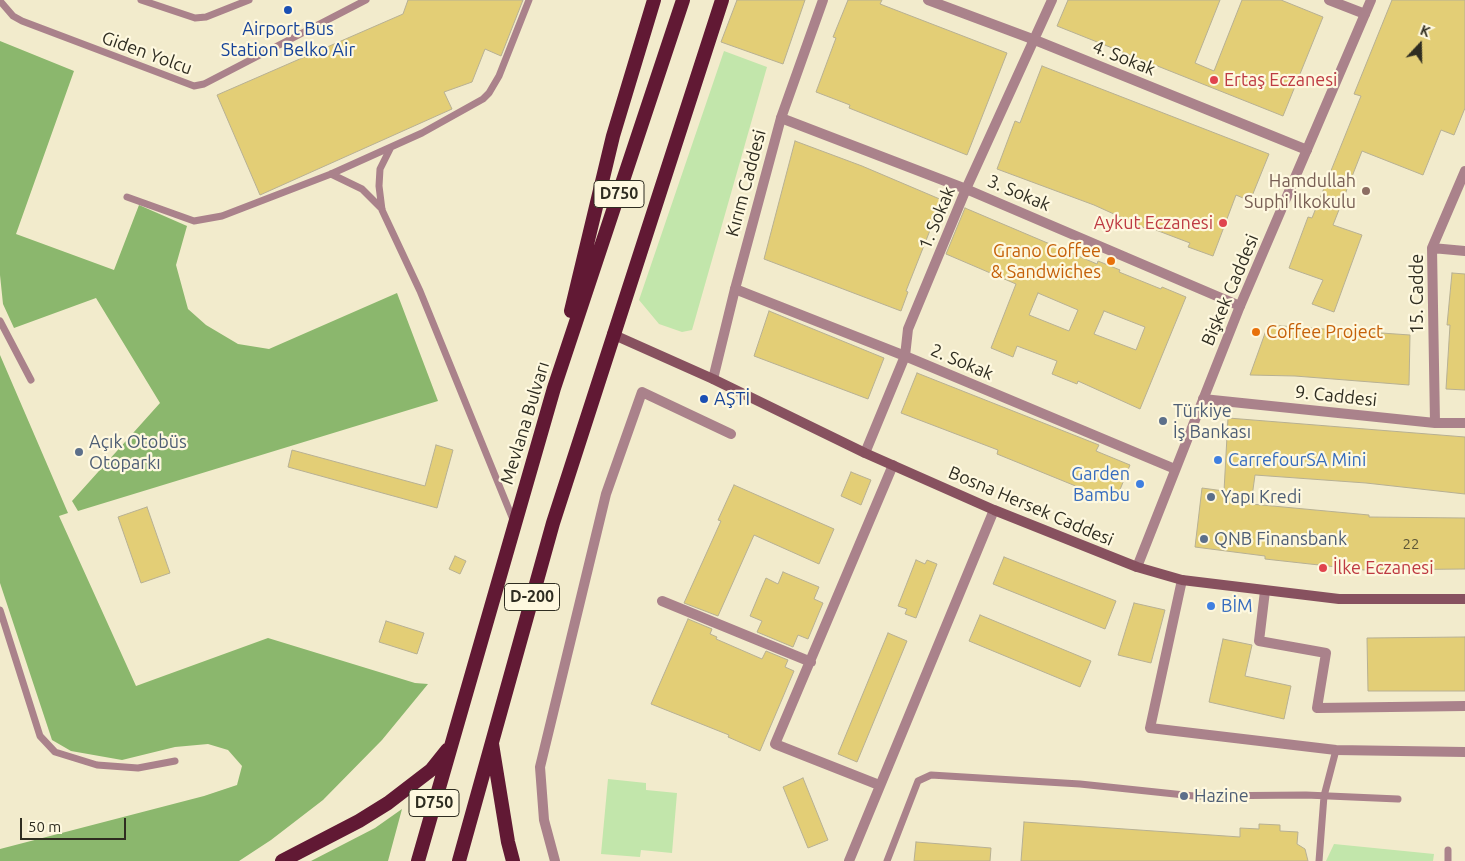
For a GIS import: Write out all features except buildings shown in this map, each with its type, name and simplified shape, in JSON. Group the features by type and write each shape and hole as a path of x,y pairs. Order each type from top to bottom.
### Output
{"highway":[{"path":"554,388 613,136 654,0"},
{"name":"Mevlana Bulvarı","path":"418,861 554,388 683,0"},
{"path":"612,334 722,0"},
{"name":"D-200","path":"459,861 553,523 612,334"},
{"path":"492,740 508,842 513,861"},
{"name":"D-200","path":"282,861 359,821 388,803 431,770 450,746"}],"main road":[{"name":"Bosna Hersek Caddesi","path":"612,334 714,379 865,454 994,510 1137,567 1182,580 1338,599 1465,599"}],"street":[{"name":"Kırım Caddesi","path":"714,379 735,288 781,118 822,0"},
{"name":"4. Sokak","path":"928,0 1035,40 1307,150"},
{"name":"1. Sokak","path":"865,454 905,356 908,329 966,189 1052,0"},
{"path":"1329,0 1365,14"},
{"name":"Bişkek Caddesi","path":"1137,567 1240,306 1371,0"},
{"name":"3. Sokak","path":"781,118 966,189 1240,306"},
{"name":"15. Cadde","path":"1435,423 1432,248 1465,171"},
{"path":"1432,248 1465,251"},
{"name":"2. Sokak","path":"735,288 905,356 1175,469"},
{"path":"555,861 544,820 540,766 606,494 642,392 731,434"},
{"name":"9. Caddesi","path":"1203,398 1435,423 1465,423"},
{"path":"879,785 775,744 893,465"},
{"path":"849,861 994,510"},
{"path":"1182,580 1150,728 1336,750 1465,752"},
{"path":"1265,591 1259,641 1326,653 1317,708 1465,706"},
{"path":"662,602 811,662"}],"lane":[{"path":"141,0 194,18 206,17 249,0"},
{"name":"Giden Yolcu","path":"0,1 13,16 22,21 194,86 204,84 366,0"},
{"path":"127,197 194,222 222,216 390,149 460,113 483,99 489,93 499,76 529,0"},
{"path":"382,210 380,169 390,149"},
{"path":"331,174 362,189 382,210 420,292 514,523"},
{"path":"0,322 31,380"},
{"path":"0,610 40,736 55,752 97,765 138,768 175,761"},
{"path":"1319,861 1324,796 1336,750"},
{"path":"887,861 918,781 931,775 1080,784 1194,796 1324,796 1398,799"},
{"path":"1448,850 1448,861"}],"green space":[{"path":"0,41 74,71 16,234 114,270 139,205 187,226 176,265 188,309 206,325 238,344 269,349 397,293 438,401 78,511 72,501 160,403 96,298 14,328 3,304 0,275"},
{"path":"724,51 767,67 692,330 682,332 659,324 639,300"},
{"path":"0,355 68,513 59,516 136,686 268,638 415,683 428,684 382,740 323,800 271,840 239,861 0,861 0,849 204,796 237,785 242,766 228,750 208,744 175,747 122,760 71,751 52,740 0,583"},
{"path":"608,779 646,783 646,790 677,793 672,853 641,850 640,857 601,854"},
{"path":"402,809 388,861 311,861 375,828"},
{"path":"1334,844 1434,854 1433,861 1326,861"}],"place":[{"name":"Airport Bus Station Belko Air","path":"288,10"},
{"name":"Ertaş Eczanesi","path":"1214,80"},
{"name":"Hamdullah Suphi İlkokulu","path":"1366,191"},
{"name":"Aykut Eczanesi","path":"1223,223"},
{"name":"Grano Coffee & Sandwiches","path":"1111,261"},
{"name":"Coffee Project","path":"1256,332"},
{"name":"AŞTİ","path":"704,399"},
{"name":"Türkiye İş Bankası","path":"1163,421"},
{"name":"Açık Otobüs Otoparkı","path":"79,452"},
{"name":"CarrefourSA Mini","path":"1218,460"},
{"name":"Garden Bambu","path":"1140,484"},
{"name":"Yapı Kredi","path":"1211,497"},
{"name":"QNB Finansbank","path":"1204,539"},
{"name":"İlke Eczanesi","path":"1323,568"},
{"name":"BİM","path":"1211,606"},
{"name":"Hazine","path":"1184,796"}]}
